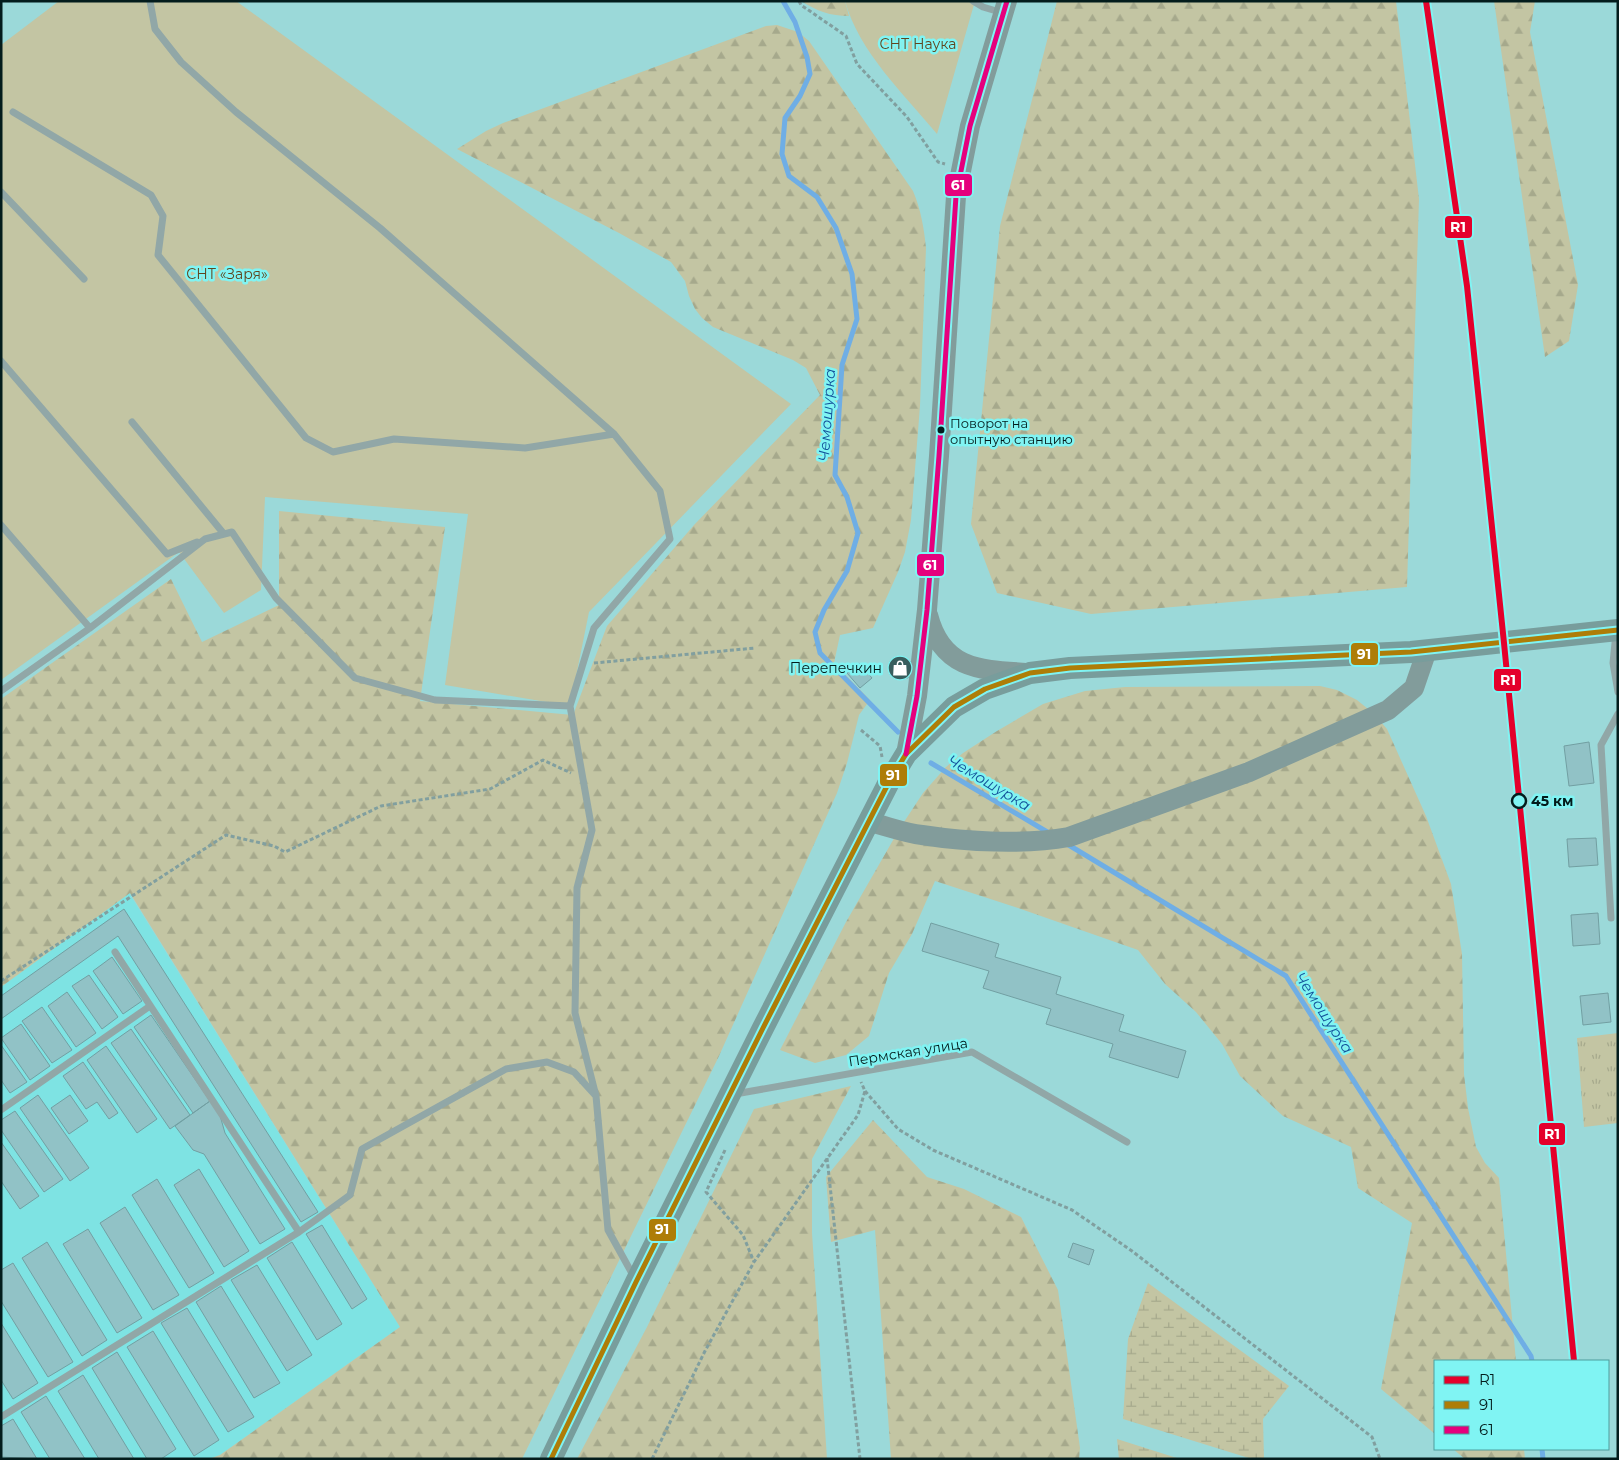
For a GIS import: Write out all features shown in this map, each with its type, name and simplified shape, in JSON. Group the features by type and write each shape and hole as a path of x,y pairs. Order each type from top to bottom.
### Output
{"main road":[{"path":"551,1459 636,1282 890,782 906,754 954,707 985,689 1030,673 1070,668 1427,650 1617,630"}],"street":[{"path":"906,754 917,696 927,610 956,196 970,126 1005,7"},
{"path":"927,610 932,631 940,646 955,658 972,666 993,671 1030,673"},
{"path":"870,822 921,835 970,840 1044,841 1069,837 1249,772 1388,710 1414,688 1427,650"}],"lane":[{"path":"150,1 155,29 181,62 236,112 380,228 614,434 660,491 670,539 594,628 570,706 592,830 577,888 575,1012 596,1096 608,1230 636,1282"},
{"path":"973,1 983,7 1005,7"},
{"path":"13,112 151,195 163,216 158,255 306,438 333,452 394,439 525,448 614,434"},
{"path":"1,192 84,279"},
{"path":"1,361 167,554 205,539 232,532 276,598 355,678 435,700 570,706"},
{"path":"132,422 224,534"},
{"path":"1,525 90,628"},
{"path":"2,690 90,628 205,539"},
{"path":"1617,630 1613,663 1618,692"},
{"path":"1611,918 1601,746 1618,714"},
{"path":"115,952 299,1232"},
{"path":"1,1110 150,1006"},
{"name":"Пермская улица","path":"730,1095 972,1052 1128,1142"},
{"path":"1,1417 299,1232 350,1195 362,1149 506,1069 547,1062 574,1072 596,1096"}],"path":[{"path":"799,1 801,5 846,36 857,64 907,117 938,162 962,168"},
{"path":"583,664 755,648"},
{"path":"861,730 880,746 883,763"},
{"path":"1,981 226,835 274,846 285,852 382,806 490,789 543,760 583,778"},
{"path":"857,1073 864,1090 898,1129 934,1150 1072,1210 1132,1251 1372,1437 1380,1459"},
{"path":"652,1459 705,1351 754,1262 858,1115 864,1090"},
{"path":"827,1158 860,1459"}],"shaded area":[{"path":"129,893 400,1327 220,1455 209,1459 1,1459 1,987"}],"green space":[{"name":"СНТ «Заря»","path":"59,1 236,1 791,404 589,612 570,706 445,685 468,514 265,497 261,590 224,613 179,552 1,680 1,45"},
{"path":"801,1 845,1 849,16 824,12"},
{"name":"СНТ Наука","path":"845,1 975,1 937,134 897,88 872,55 852,20"},
{"path":"1057,1 1396,1 1419,199 1407,587 1091,614 997,593 971,524 1000,226"},
{"path":"1494,1 1535,1 1530,32 1578,285 1569,341 1545,357"},
{"path":"777,25 798,32 809,41 913,191 922,219 926,248 920,406 911,520 905,552 898,572 873,628 840,635 834,663 870,700 859,715 837,793 719,1056 522,1459 209,1459 220,1455 400,1327 130,893 1,987 1,699 171,579 202,642 279,605 279,511 445,527 420,701 573,715 607,626 694,525 820,395 806,368 793,360 713,327 702,318 689,296 685,281 671,262 457,149 503,123 766,26"},
{"path":"1320,686 1337,690 1357,700 1373,713 1387,729 1426,816 1451,884 1462,954 1464,1074 1468,1108 1476,1147 1485,1163 1499,1178 1516,1360 1434,1360 1434,1433 1381,1389 1412,1223 1358,1188 1351,1147 1283,1116 1240,1076 1222,1044 1196,1012 1165,984 1138,950 935,881 912,934 889,973 869,1036 846,1055 815,1063 780,1050 846,922 900,828 923,793 946,767 963,753 1043,704 1085,691 1125,687"},
{"path":"1618,1033 1618,1123 1584,1127 1577,1038"},
{"path":"851,1086 812,1159 812,1233 827,1459 577,1459 647,1327 754,1109"},
{"path":"873,1120 927,1177 964,1189 1021,1217 1058,1290 1080,1448 1079,1459 891,1459 875,1230 831,1242 826,1177"},
{"path":"1148,1283 1289,1386 1263,1419 1264,1459 1252,1459 1123,1419 1128,1339"},
{"path":"1117,1439 1180,1459 1119,1459"},
{"path":"1454,1450 1524,1450 1525,1459 1465,1459"}],"building":[{"name":"Перепечкин","path":"893,658 910,661 908,678 890,675"},
{"path":"859,663 872,678 860,688 847,673"},
{"path":"1589,742 1594,783 1569,786 1564,746"},
{"path":"1596,838 1598,865 1569,867 1567,839"},
{"path":"124,909 318,1212 301,1222 118,936 1,1019 1,996"},
{"path":"1598,913 1600,944 1573,946 1571,915"},
{"path":"931,923 999,944 995,957 1061,977 1056,994 1124,1015 1119,1031 1186,1051 1178,1078 1109,1057 1113,1044 1046,1024 1051,1009 983,988 989,971 922,951"},
{"path":"112,957 142,1001 123,1014 93,971"},
{"path":"89,975 118,1017 102,1029 72,986"},
{"path":"67,992 96,1033 76,1047 48,1006"},
{"path":"1608,993 1611,1022 1583,1025 1580,996"},
{"path":"42,1007 72,1050 52,1063 22,1021"},
{"path":"151,1015 210,1101 193,1113 134,1027"},
{"path":"21,1024 50,1066 30,1080 1,1038"},
{"path":"131,1029 190,1115 170,1129 111,1043"},
{"path":"1,1045 27,1082 10,1093 1,1080"},
{"path":"106,1046 157,1119 137,1133 87,1060"},
{"path":"83,1062 118,1113 109,1119 97,1102 86,1109 63,1076"},
{"path":"38,1095 89,1168 70,1181 20,1108"},
{"path":"70,1095 88,1121 69,1134 51,1108"},
{"path":"210,1101 219,1112 225,1133 285,1229 260,1244 204,1154 193,1150 175,1126"},
{"path":"15,1111 63,1179 44,1192 1,1130 1,1120"},
{"path":"1,1142 39,1196 20,1209 1,1181"},
{"path":"199,1169 249,1251 224,1267 174,1185"},
{"path":"157,1179 214,1273 189,1288 132,1195"},
{"path":"125,1207 179,1295 153,1310 100,1223"},
{"path":"322,1225 367,1299 352,1309 306,1234"},
{"path":"88,1229 142,1318 117,1333 63,1244"},
{"path":"47,1242 107,1340 82,1356 22,1258"},
{"path":"292,1242 342,1324 317,1340 267,1258"},
{"path":"1073,1243 1094,1250 1089,1265 1068,1257"},
{"path":"13,1263 73,1362 48,1377 1,1301 1,1270"},
{"path":"257,1265 312,1355 287,1371 231,1280"},
{"path":"221,1286 280,1383 254,1398 196,1302"},
{"path":"187,1308 254,1417 228,1432 161,1323"},
{"path":"1,1323 38,1383 13,1399 1,1380"},
{"path":"153,1331 219,1440 194,1456 127,1347"},
{"path":"117,1352 176,1449 161,1459 147,1459 92,1368"},
{"path":"83,1375 134,1459 99,1459 58,1391"},
{"path":"46,1396 85,1459 50,1459 21,1412"},
{"path":"13,1419 37,1459 1,1457 1,1426"}],"waterway":[{"name":"Чемошурка","path":"783,1 795,22 807,57 810,74 800,96 785,118 782,154 789,176 817,197 836,228 852,274 857,319 842,365 835,475 847,497 858,533 847,571 824,610 815,632 820,653 898,732"},
{"name":"Чемошурка","path":"931,763 1049,833"},
{"name":"Чемошурка","path":"1067,844 1286,976 1532,1360"},
{"name":"Чемошурка","path":"1542,1450 1543,1459"}],"transit line":[{"name":"61","path":"906,754 917,696 927,610 956,196 970,126 1007,1"},
{"name":"R1","path":"1426,1 1467,286 1574,1360"},
{"name":"91","path":"551,1459 636,1282 889,782 906,754 954,707 985,689 1030,673 1070,668 1411,652 1618,630"}],"place":[{"name":"Поворот на опытную станцию","path":"941,430"},
{"name":"Перепечкин","path":"900,668"},
{"name":"45 км","path":"1519,801"}]}
